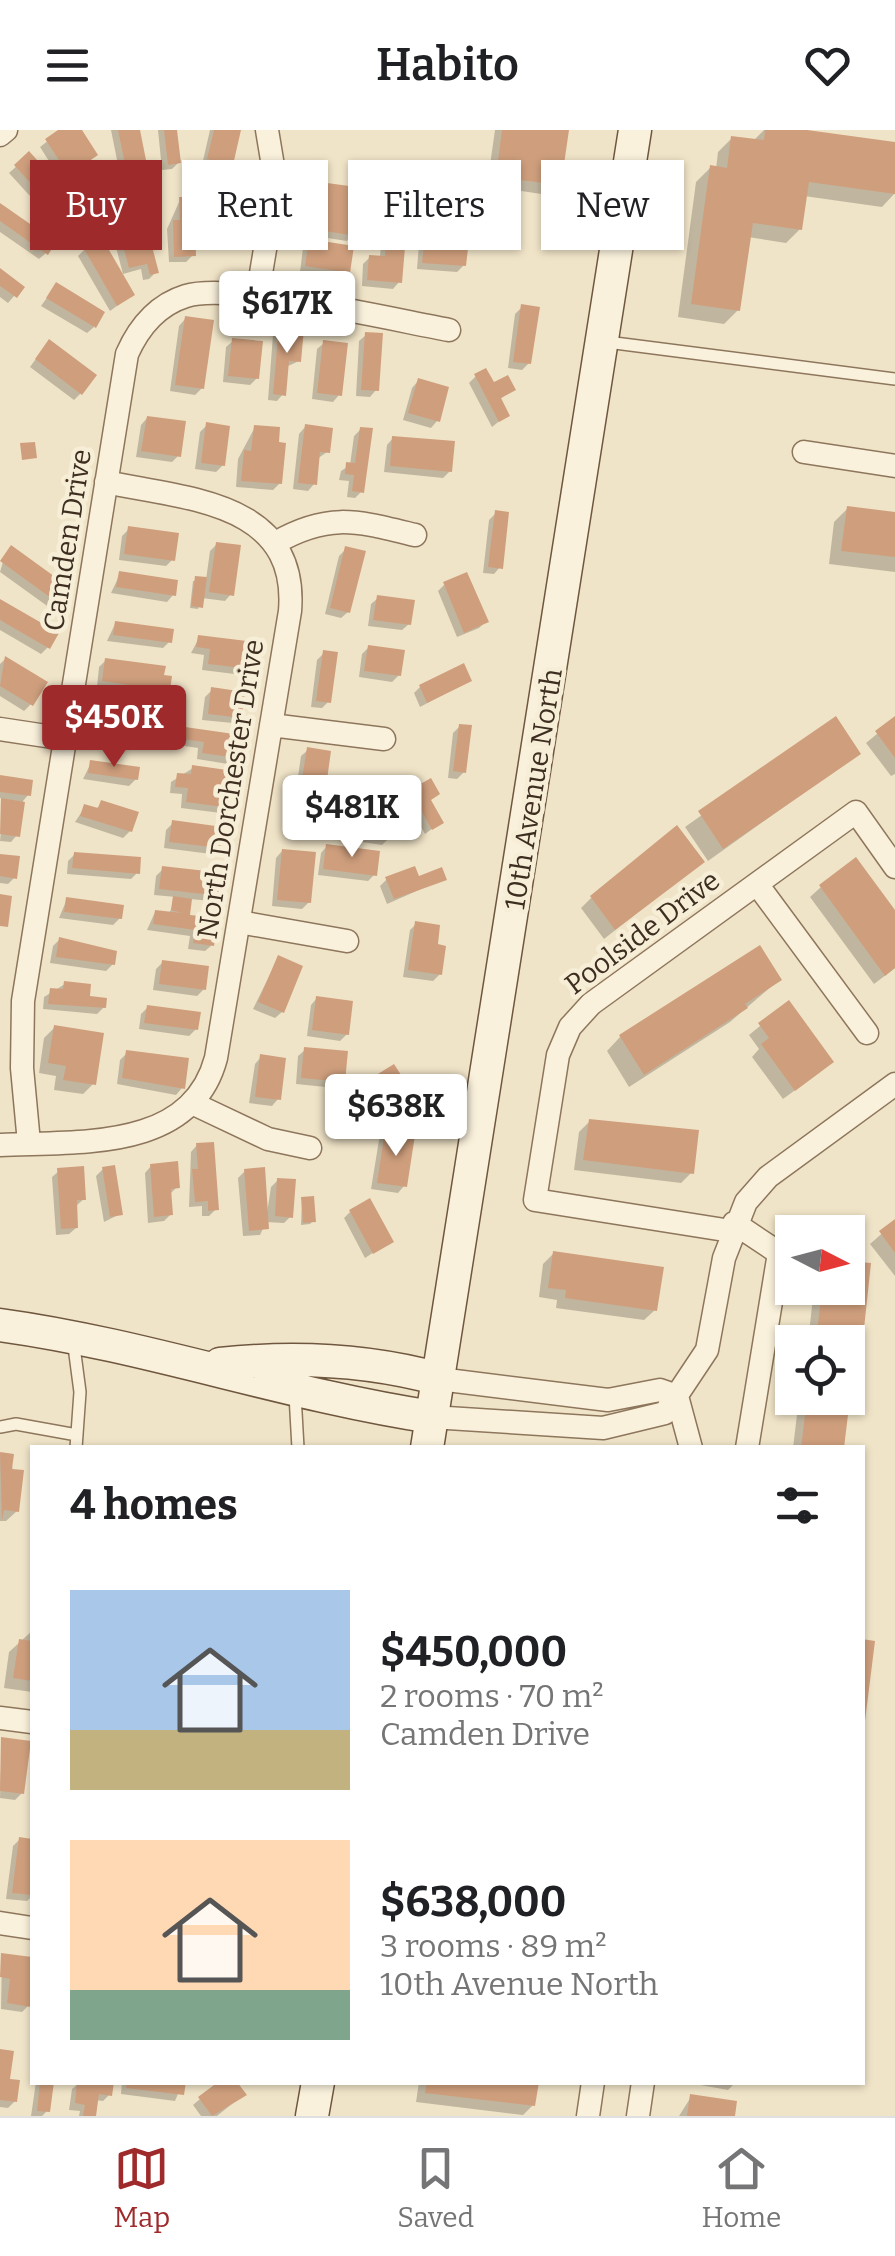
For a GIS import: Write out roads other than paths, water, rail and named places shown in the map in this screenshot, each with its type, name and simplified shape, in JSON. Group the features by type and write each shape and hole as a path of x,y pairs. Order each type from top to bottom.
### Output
{"street":[{"path":"0,136 6,130"},
{"path":"257,297 276,184 267,130"},
{"name":"10th Avenue North","path":"430,1432 635,130"},
{"name":"Camden Drive","path":"29,1144 22,1068 23,1000 127,354 143,326 168,304 199,292 257,297 449,330"},
{"path":"804,452 895,466"},
{"path":"106,482 235,511 274,543 309,525 341,520 415,535"},
{"name":"North Dorchester Drive","path":"194,1104 216,1058 291,594 285,562 274,543"},
{"path":"271,725 384,739"},
{"path":"0,729 66,740"},
{"name":"Poolside Drive","path":"747,1445 779,1252 732,1227 535,1200 558,1055 570,1026 591,1004 856,812 886,836 895,866"},
{"path":"756,884 867,1033"},
{"path":"238,922 347,940"},
{"path":"0,1325 72,1335 294,1391 430,1432 627,1425 665,1413 707,1350 732,1227 768,1176 895,1084"},
{"path":"0,1144 150,1131 179,1117 194,1104 268,1140 310,1148"},
{"path":"196,1366 296,1359 384,1364 439,1379 580,1398 624,1400 660,1390 676,1396"},
{"path":"676,1396 690,1445"},
{"path":"0,1718 30,1722"},
{"path":"0,1923 30,1928"},
{"path":"312,2116 317,2085"},
{"path":"588,2116 593,2085"},
{"path":"638,2116 643,2085"}],"lane":[{"path":"602,341 895,380"},
{"path":"0,1427 16,1424 76,1441 80,1392 72,1335"},
{"path":"294,1391 298,1445"}]}
